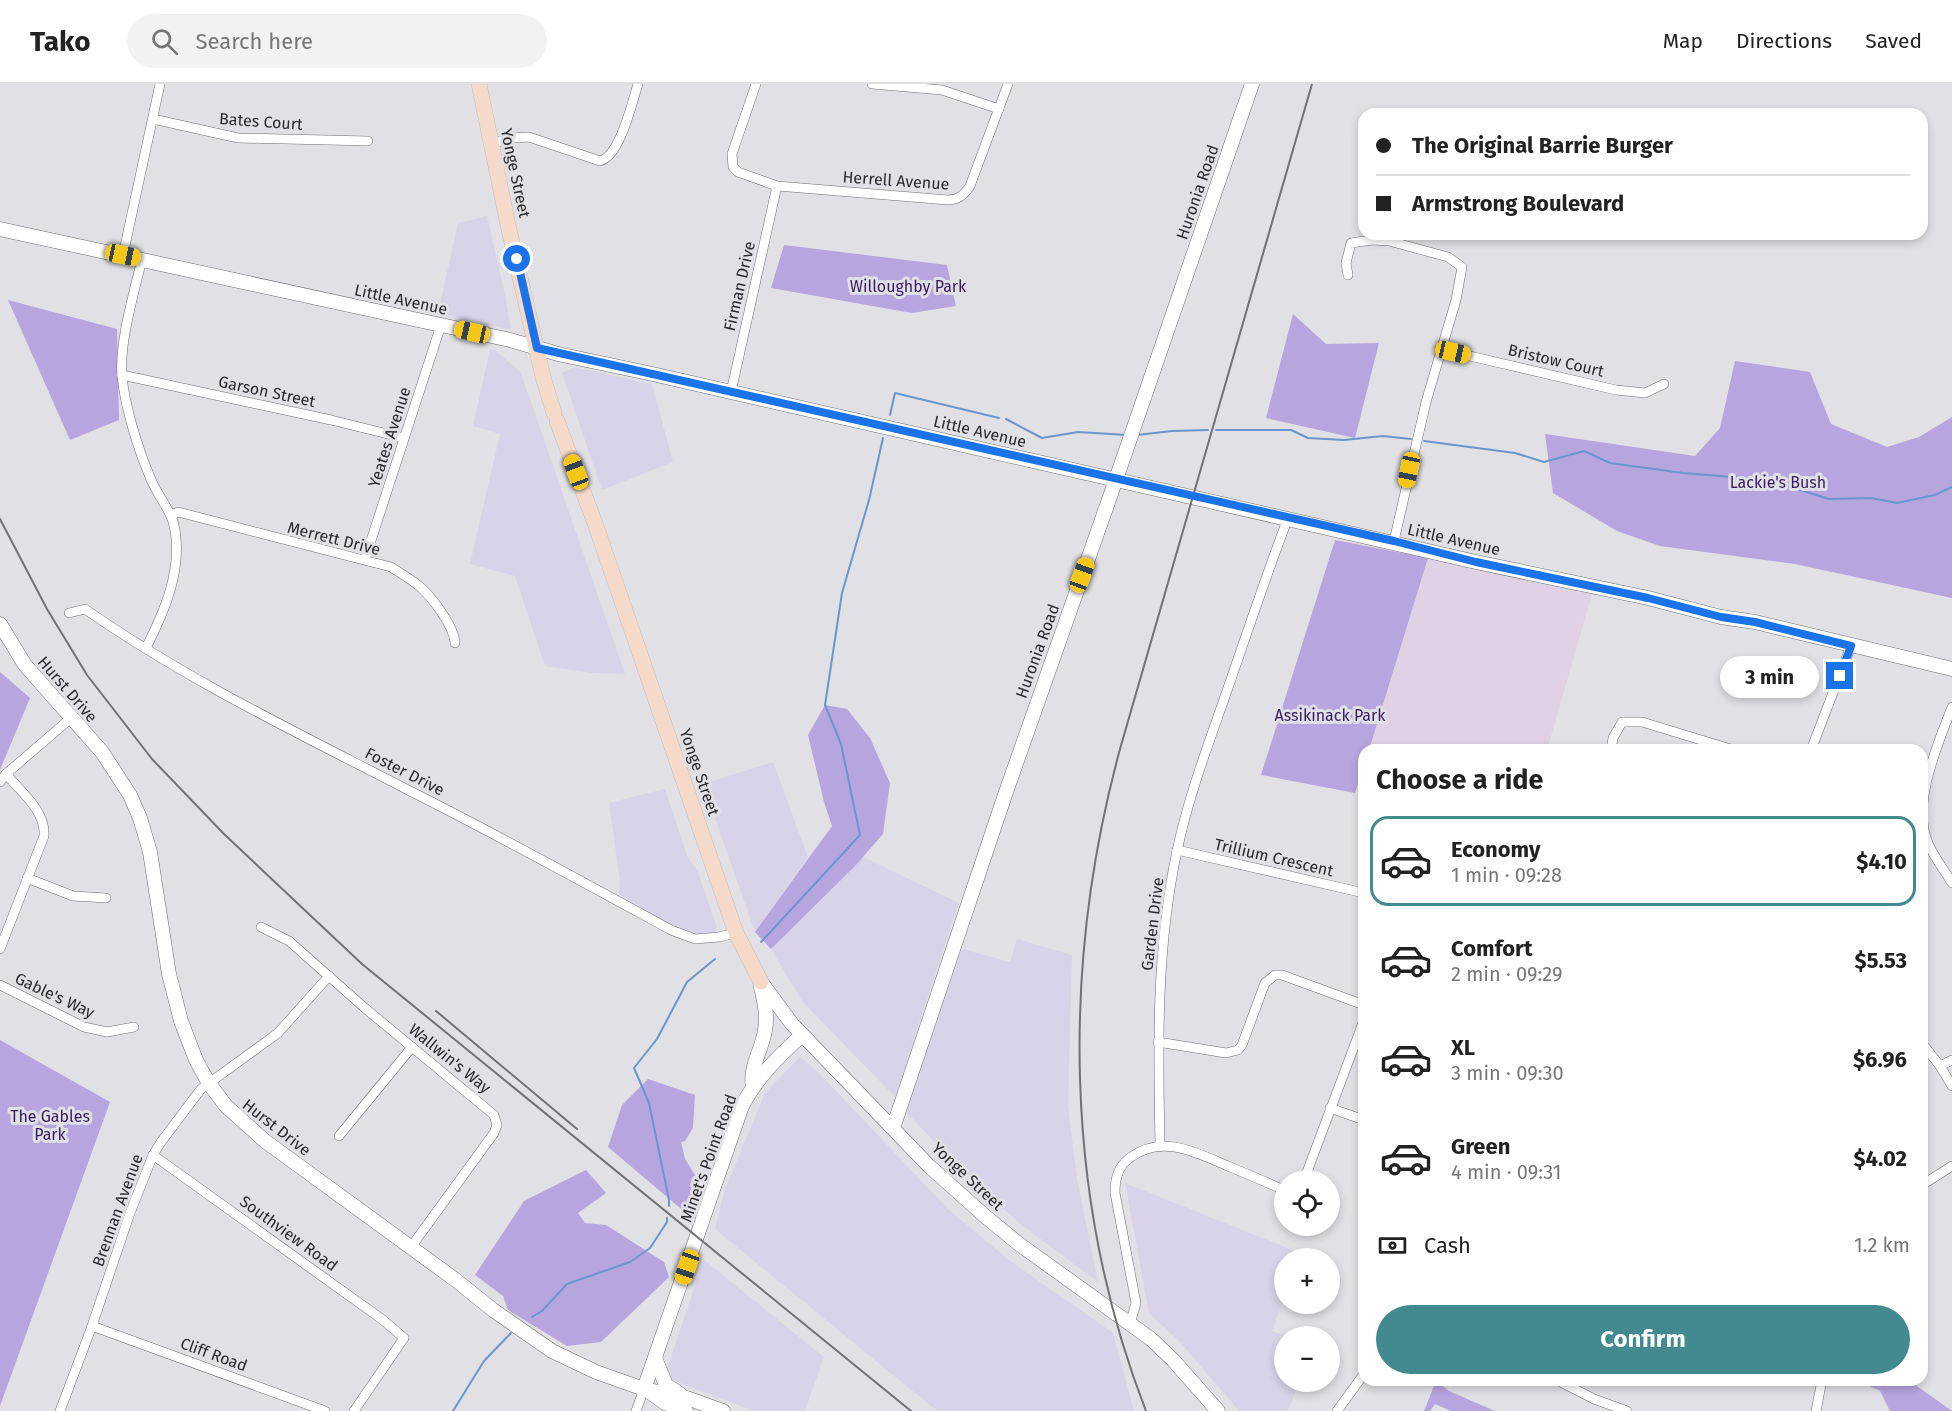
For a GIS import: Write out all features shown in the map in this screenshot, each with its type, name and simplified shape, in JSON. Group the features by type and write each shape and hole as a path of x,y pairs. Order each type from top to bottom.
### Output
{"main road":[{"name":"Yonge Street","path":"479,84 543,377 736,933 761,982"}],"street":[{"path":"123,255 160,84"},
{"path":"491,144 512,138 529,137 603,160 610,156 617,145 638,84"},
{"name":"Herrell Avenue","path":"756,84 731,161 738,172 777,186 954,200 964,194 970,186 1008,84"},
{"path":"872,84 942,90 999,109"},
{"name":"Huronia Road","path":"893,1128 1006,792 1252,84"},
{"name":"Bates Court","path":"153,119 238,138 368,141"},
{"name":"Firman Drive","path":"731,392 777,186"},
{"name":"Little Avenue","path":"0,230 441,324 537,348 1394,541 1476,562 1648,598 1721,617 1755,622 1952,669"},
{"path":"1348,275 1346,263 1351,243 1372,240 1389,241 1448,257 1462,267 1456,300 1440,349 1409,470 1394,541"},
{"path":"142,259 123,352 122,375 129,413 150,478 172,515 176,532 175,571 164,610 146,648"},
{"name":"Yeates Avenue","path":"365,559 441,324"},
{"name":"Bristow Court","path":"1440,349 1616,390 1645,393 1664,384"},
{"name":"Garson Street","path":"122,375 404,438"},
{"name":"Merrett Drive","path":"172,515 178,512 390,567 419,586 435,604 454,634 454,643"},
{"name":"Garden Drive","path":"1160,1146 1158,1042 1162,949 1177,850 1203,758 1288,518"},
{"name":"Foster Drive","path":"69,613 85,609 134,644 146,648 221,694 457,814 671,930 695,939 736,933"},
{"name":"Hurst Drive","path":"0,624 25,665 102,752 118,776 140,818 151,861 174,995 191,1049 208,1082 226,1106 254,1132 552,1352 596,1372 644,1389 665,1403 686,1404"},
{"path":"1813,744 1851,646"},
{"path":"1928,775 1952,707"},
{"path":"0,949 44,836 44,822 40,815 3,778 71,718"},
{"path":"1612,744 1622,722 1642,722 1714,744"},
{"path":"1941,738 1952,740"},
{"path":"1928,844 1952,883"},
{"name":"Trillium Crescent","path":"1177,850 1358,892"},
{"path":"27,878 73,896 106,898"},
{"name":"Wallwin's Way","path":"261,927 289,941 494,1115 497,1125 494,1133 411,1247"},
{"path":"1158,1042 1226,1053 1238,1050 1242,1045 1265,983 1275,975 1282,975 1358,1003"},
{"name":"Brennan Avenue","path":"60,1411 92,1326 130,1213 153,1155 182,1113 208,1082 278,1033 329,976"},
{"path":"753,1087 751,1076 760,1050 766,1021 761,982"},
{"name":"Yonge Street","path":"761,982 802,1035 929,1167 997,1227 1130,1324 1168,1355 1218,1411"},
{"name":"Gable's Way","path":"0,985 84,1027 107,1032 134,1027"},
{"name":"Minet's Point Road","path":"636,1411 742,1106 770,1065 802,1035"},
{"path":"1308,1170 1358,1036"},
{"path":"339,1136 412,1047"},
{"path":"1928,1051 1952,1086"},
{"path":"1940,1066 1952,1060"},
{"path":"1330,1108 1358,1118"},
{"path":"1130,1324 1136,1303 1115,1193 1118,1172 1129,1158 1145,1149 1160,1146 1190,1149 1274,1186"},
{"name":"Southview Road","path":"153,1155 373,1313 404,1338 354,1411"},
{"path":"1928,1181 1952,1166"},
{"name":"Cliff Road","path":"92,1326 326,1411"},
{"path":"656,1358 666,1385 686,1404 723,1411"},
{"path":"1337,1411 1358,1382"},
{"path":"1569,1386 1594,1399 1627,1411"},
{"path":"1816,1411 1821,1386"}],"shaded area":[{"path":"487,216 511,330 438,313 458,223"},
{"path":"490,349 495,350 521,373 625,674 592,673 545,666 515,576 470,564 500,434 473,426"},
{"path":"574,367 652,384 673,462 602,490 562,373"},
{"path":"1428,558 1592,594 1549,744 1371,744"},
{"path":"773,762 808,857 755,932 703,784"},
{"path":"665,789 688,858 698,872 717,928 707,934 695,935 673,926 619,895 620,881 609,803"},
{"path":"863,857 959,903 895,1097 802,1001 771,949"},
{"path":"1017,939 1072,955 1068,1106 1077,1179 1098,1282 1023,1226 982,1191 905,1111 962,949 1010,962"},
{"path":"800,1057 818,1072 949,1210 1013,1263 1113,1333 1134,1411 937,1411 715,1229 724,1192 765,1093"},
{"path":"1125,1183 1288,1248 1274,1248 1274,1314 1278,1314 1272,1331 1274,1332 1274,1392 1295,1392 1288,1411 1239,1411 1181,1343 1149,1313"},
{"path":"704,1260 824,1357 805,1411 754,1411 672,1380 665,1374"}],"green space":[{"name":"Willoughby Park","path":"784,245 947,265 956,306 912,313 771,288"},
{"path":"8,300 117,329 119,420 70,440"},
{"path":"1293,314 1326,344 1379,343 1355,438 1266,418"},
{"name":"Lackie's Bush","path":"1735,361 1810,372 1831,424 1887,447 1919,437 1952,417 1952,598 1795,564 1660,546 1617,531 1553,493 1545,434 1695,456 1720,428"},
{"name":"Assikinack Park","path":"1335,540 1428,558 1371,744 1358,744 1358,783 1355,793 1261,775"},
{"path":"0,672 30,698 0,770"},
{"path":"825,705 847,709 870,738 890,783 883,834 855,866 771,949 755,932 832,826 808,735"},
{"name":"The Gables Park","path":"0,1040 110,1102 0,1406"},
{"path":"648,1079 695,1095 693,1128 685,1141 681,1142 685,1159 700,1183 686,1213 608,1147 622,1105"},
{"path":"586,1170 606,1193 578,1213 585,1223 606,1225 664,1262 669,1277 601,1342 567,1346 508,1310 503,1296 475,1275 524,1201"},
{"path":"1434,1386 1442,1386 1495,1411 1451,1411 1435,1404 1430,1411 1424,1411"},
{"path":"1870,1386 1917,1386 1952,1411 1890,1411 1880,1391"}],"waterway":[{"path":"890,415 895,393 999,418"},
{"path":"1006,419 1042,438 1078,432 1127,435"},
{"path":"1137,435 1208,430"},
{"path":"1216,430 1291,430 1308,438 1344,440 1383,436 1411,439"},
{"path":"761,942 860,835 841,744 825,705 842,593 869,500 883,438"},
{"path":"1424,441 1515,453 1544,462 1584,451 1610,463 1683,473 1769,480 1829,499 1871,498 1897,503 1935,495 1952,487"},
{"path":"669,1206 649,1103 634,1068 657,1039 687,982 715,959"},
{"path":"532,1317 542,1311 567,1284 630,1262 650,1248 667,1222 667,1218"},
{"path":"453,1411 484,1361 511,1333"}],"railway":[{"path":"1146,1411 1119,1331 1099,1249 1086,1166 1080,1082 1081,998 1088,914 1101,831 1120,749 1312,84"},
{"path":"0,519 47,609 87,675 152,759 224,834 362,964 911,1411"},
{"path":"436,1011 577,1129"}],"route":[{"path":"517,259 537,348 1394,541 1476,562 1648,598 1721,617 1755,622 1851,646 1840,676"}]}
